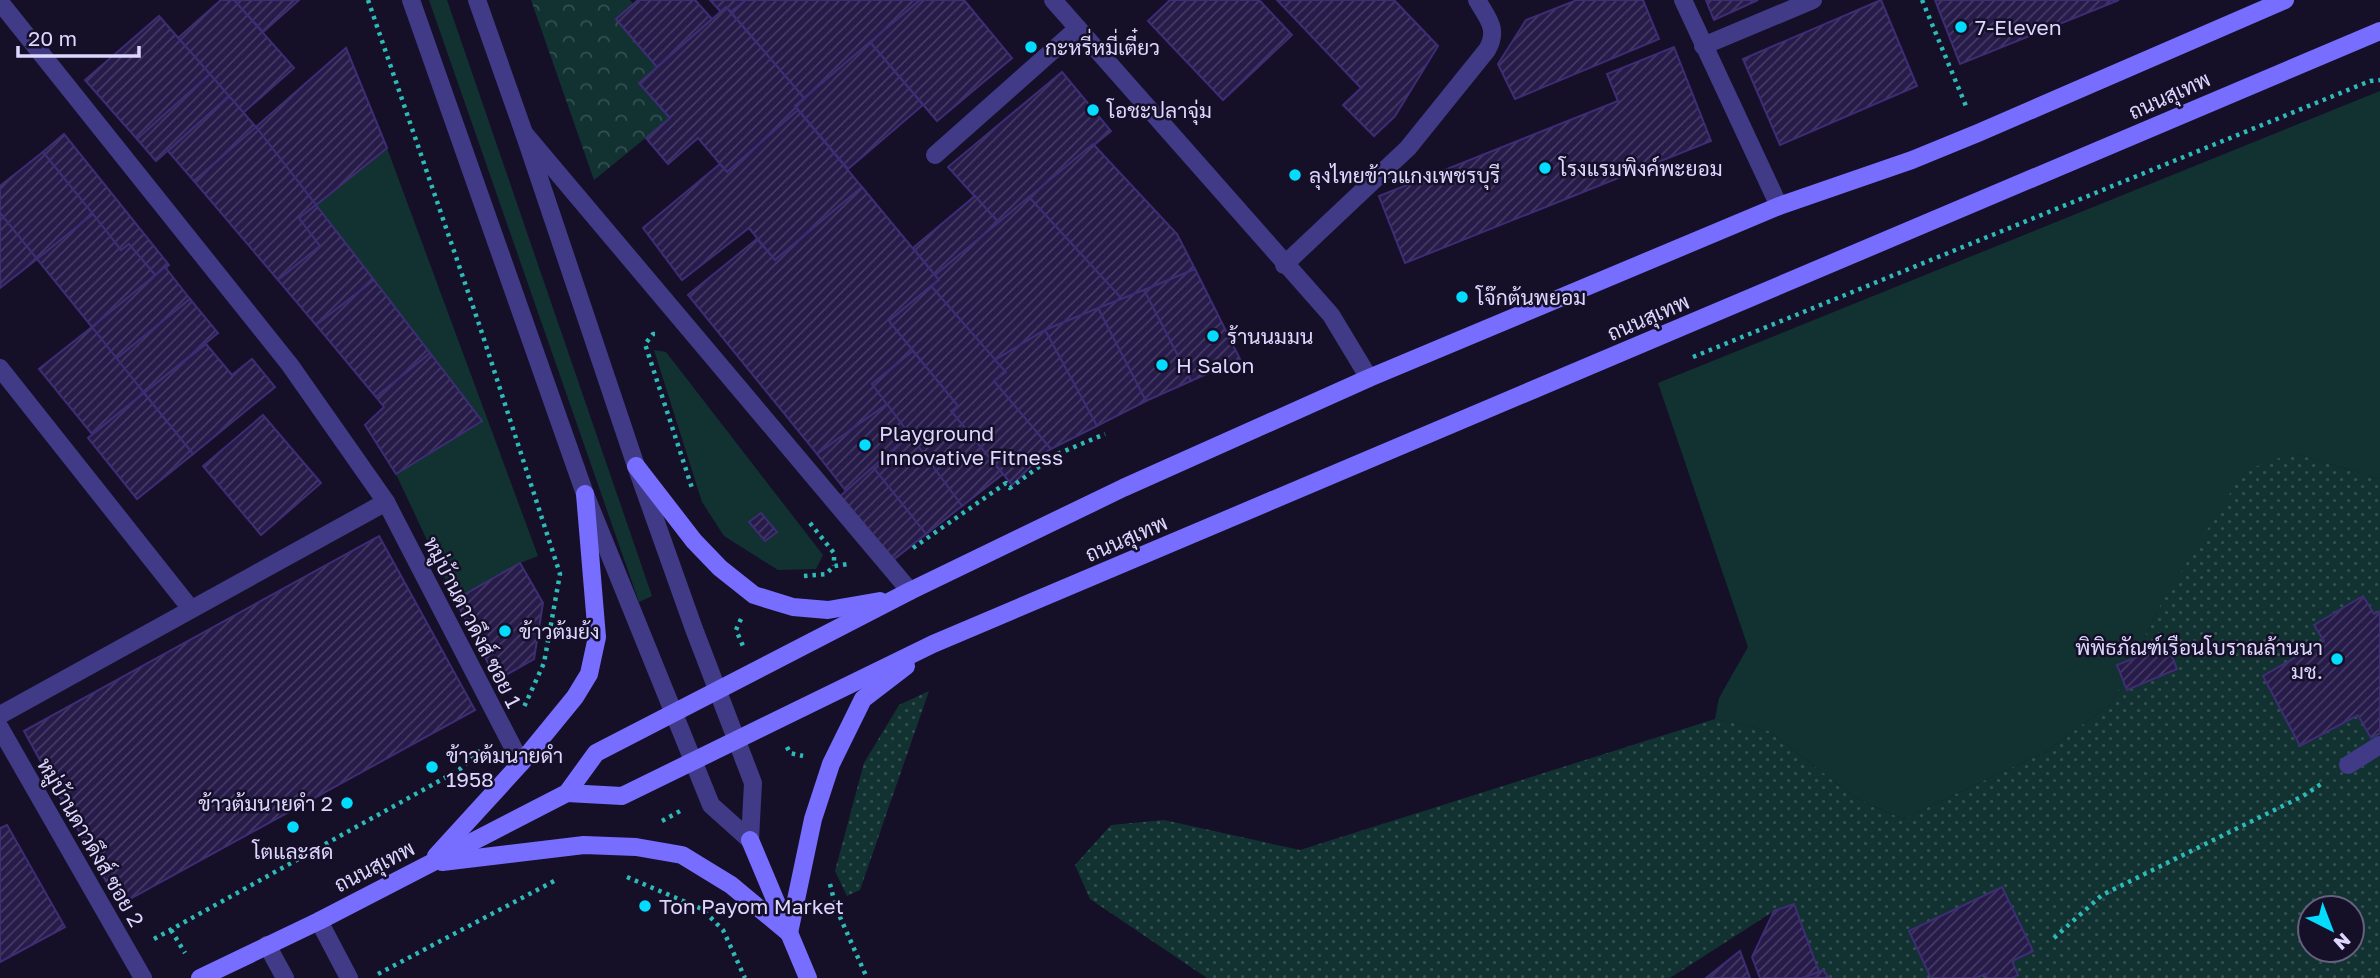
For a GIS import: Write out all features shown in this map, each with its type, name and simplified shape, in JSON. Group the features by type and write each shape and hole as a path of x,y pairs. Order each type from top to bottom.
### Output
{"main road":[{"name":"ถนนสุเทพ","path":"201,978 319,921 567,793 596,753 904,594 1123,488 1368,378 1779,206 1912,160 1978,133 2285,0"},
{"name":"ถนนสุเทพ","path":"933,644 2380,31"},
{"path":"636,466 694,541 720,568 754,595 793,607 828,610 904,594"},
{"path":"429,864 521,763 575,696 591,667 597,637 585,494"},
{"path":"567,793 622,796 933,644"},
{"path":"789,933 813,819 831,764 863,699 933,644"},
{"path":"750,840 808,978"},
{"path":"429,864 584,845 636,847 682,855 731,885 789,933"}],"street":[{"path":"411,0 585,494 711,805 750,840"},
{"path":"477,0 636,466 753,783 750,840"},
{"path":"1052,0 1331,315 1368,378"},
{"path":"1284,265 1408,148 1487,50 1493,38 1492,26 1477,0"},
{"path":"1682,0 1779,206"},
{"path":"1703,46 1813,0"},
{"name":"หมู่บ้านดาวดึงส์ ซอย 1","path":"0,2 290,365 386,502 521,763"},
{"path":"935,155 1077,29"},
{"path":"524,133 880,558 904,594"},
{"path":"0,368 191,609"},
{"path":"0,715 386,502"},
{"name":"หมู่บ้านดาวดึงส์ ซอย 2","path":"0,728 143,978"},
{"path":"2348,765 2380,746"},
{"path":"319,921 349,978"},
{"path":"267,945 285,978"}],"path":[{"path":"1922,0 1978,133"},
{"path":"1686,360 2370,81 2380,80"},
{"path":"664,335 653,334 645,344 693,489"},
{"path":"793,577 826,574 834,566 880,558 889,557 894,561 1006,483 1010,488 1055,455 1105,434"},
{"path":"808,521 834,554 834,566"},
{"path":"2054,938 2102,895 2303,796 2348,765"},
{"path":"371,978 565,875"},
{"path":"624,876 702,909 723,930 745,978"},
{"path":"828,876 836,908 867,978"}],"green space":[{"path":"429,0 447,0 652,596 639,602"},
{"path":"531,0 630,0 633,4 616,19 657,67 639,83 670,118 594,180"},
{"path":"2380,91 2380,479 2293,453 2161,604 2112,703 2047,751 1903,819 1857,799 1769,731 1715,719 1719,698 1748,647 1658,383"},
{"path":"387,148 538,556 520,563 455,600 396,474 482,421 316,205"},
{"path":"654,350 666,352 823,555 816,569 778,570 724,536 702,502"},
{"path":"2293,453 2380,479 2380,978 1829,978 1823,970 1819,972 1794,904 1774,911 1670,978 1207,978 1090,899 1075,865 1111,825 1164,820 1300,850 1715,719 1769,731 1857,799 1903,819 2047,751 2112,703 2161,604 2244,471"},
{"path":"929,691 860,890 847,896 835,871 864,763 899,705"}],"building":[{"path":"221,0 234,0 294,68 243,113 178,38"},
{"path":"234,0 299,0 263,32"},
{"path":"638,0 695,0 712,19 657,67 616,19"},
{"path":"710,0 746,0 731,12 726,7 721,12"},
{"path":"746,0 920,0 804,98 731,12"},
{"path":"920,0 964,0 1012,58 937,121 870,42"},
{"path":"1170,0 1259,0 1292,35 1223,100 1148,21"},
{"path":"1277,0 1394,0 1438,46 1395,116 1374,136 1343,105 1361,88"},
{"path":"1577,0 1643,0 1659,39 1515,99 1498,64 1526,20"},
{"path":"1706,0 1758,0 1714,20"},
{"path":"1881,0 1917,86 1780,145 1743,59"},
{"path":"1935,0 2119,0 1960,64"},
{"path":"726,7 804,98 795,106 798,110 727,172 698,138 668,164 646,138 670,118 639,83"},
{"path":"159,16 210,74 137,139 85,80"},
{"path":"870,42 923,105 848,169 795,106"},
{"name":"โรงแรมพิงค์พะยอม","path":"1674,47 1711,141 1405,263 1379,196 1618,101 1607,74"},
{"path":"346,48 387,148 316,205 256,127"},
{"path":"1062,72 1111,131 999,223 948,167"},
{"path":"210,74 229,96 156,161 137,139"},
{"path":"229,96 256,127 194,181 168,151"},
{"path":"798,110 862,187 775,260 749,228 682,280 643,228 720,164 727,172"},
{"path":"256,127 316,205 299,218 320,246 278,280 194,181"},
{"path":"64,134 169,265 156,276 129,244 121,250 43,152"},
{"path":"1093,144 1177,234 1195,269 1122,299 1029,197"},
{"path":"43,152 93,214 37,259 0,213 0,186"},
{"path":"862,187 939,280 889,321 913,351 872,384 887,404 817,454 688,295 757,239 775,260"},
{"path":"975,196 999,223 935,275 913,248"},
{"path":"1029,197 1122,299 1045,330 995,360 931,286 939,280 935,275"},
{"path":"316,205 374,280 316,325 278,280 320,246 299,218"},
{"path":"0,213 37,259 0,288"},
{"path":"93,214 121,250 129,244 156,276 92,327 37,259"},
{"path":"165,267 190,299 116,359 92,327"},
{"path":"1195,269 1240,359 1191,381 1144,290"},
{"path":"374,280 430,353 376,397 316,325"},
{"path":"931,286 1006,372 994,381 1051,449 1012,485 951,411 958,406 889,321"},
{"path":"1144,290 1191,381 1146,401 1098,308"},
{"path":"190,299 218,333 144,393 116,359"},
{"path":"1098,308 1146,401 1097,426 1045,330"},
{"path":"92,327 144,393 92,434 39,369"},
{"path":"1045,330 1097,426 1051,449 994,381 1006,372 995,360"},
{"path":"206,344 232,375 252,359 275,387 193,454 144,393"},
{"path":"913,351 958,406 951,411 1003,474 962,506 872,384"},
{"path":"430,353 482,421 396,474 365,425 384,407 376,397"},
{"path":"144,393 193,454 137,499 88,438"},
{"name":"Playground Innovative Fitness","path":"887,404 910,435 846,491 817,454"},
{"path":"263,415 321,483 261,535 203,466"},
{"path":"910,435 962,506 926,534 873,467"},
{"path":"873,467 926,534 893,560 839,497"},
{"path":"761,513 777,532 765,541 749,522"},
{"path":"379,536 475,710 119,905 24,731"},
{"name":"ข้าวต้มย้ง","path":"520,563 543,603 534,659 497,680 455,600"},
{"name":"พิพิธภัณฑ์เรือนโบราณล้านนา มช.","path":"2363,596 2374,614 2380,611 2380,733 2371,738 2358,715 2300,746 2263,676 2324,641 2314,625"},
{"path":"2167,645 2177,669 2127,690 2117,665"},
{"path":"7,825 65,927 0,962 0,828"},
{"path":"2002,887 2033,951 2012,961 2018,975 2012,978 1987,978 1985,974 1976,978 1931,978 1909,931"},
{"path":"1794,904 1819,972 1802,978 1760,978 1752,957 1774,911"},
{"path":"1740,951 1750,978 1706,978"},
{"path":"1823,970 1829,978 1802,978 1819,972"}],"place":[{"name":"7-Eleven","path":"1961,27"},
{"name":"กะหรี่หมี่เตี๋ยว","path":"1031,47"},
{"name":"โอชะปลาจุ่ม","path":"1093,110"},
{"name":"โรงแรมพิงค์พะยอม","path":"1545,168"},
{"name":"ลุงไทยข้าวแกงเพชรบุรี","path":"1295,175"},
{"name":"โจ๊กต้นพยอม","path":"1462,297"},
{"name":"ร้านนมมน","path":"1213,336"},
{"name":"H Salon","path":"1162,365"},
{"name":"Playground Innovative Fitness","path":"865,445"},
{"name":"ข้าวต้มย้ง","path":"505,631"},
{"name":"พิพิธภัณฑ์เรือนโบราณล้านนา มช.","path":"2337,659"},
{"name":"ข้าวต้มนายดำ 1958","path":"432,767"},
{"name":"ข้าวต้มนายดำ 2","path":"347,803"},
{"name":"โตและสด","path":"293,827"},
{"name":"Ton Payom Market","path":"645,906"}]}
